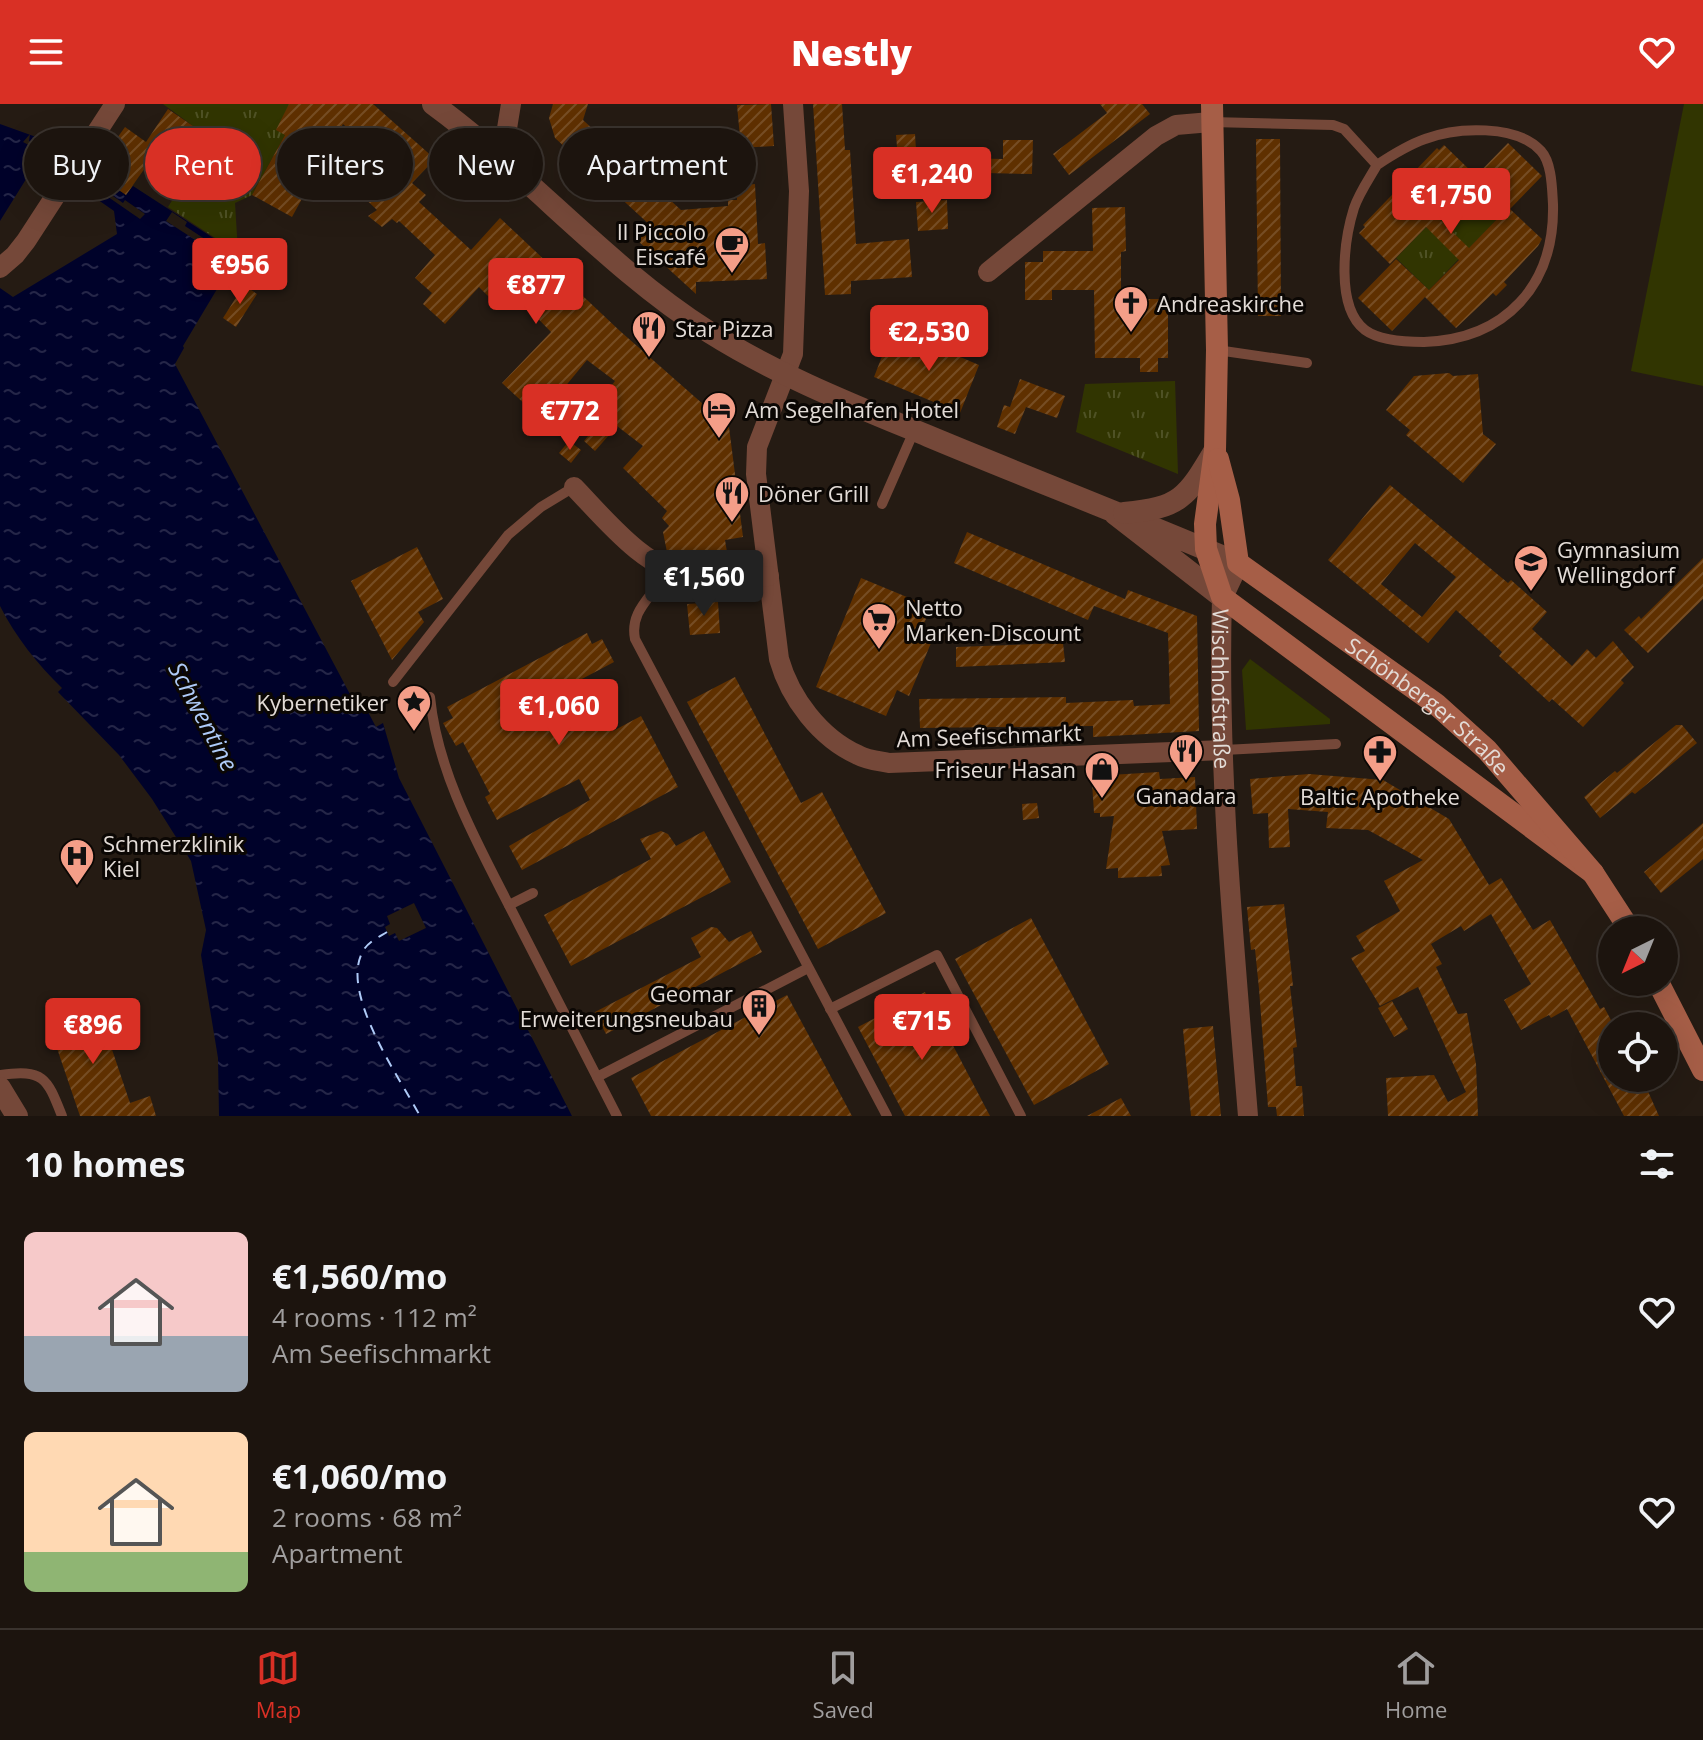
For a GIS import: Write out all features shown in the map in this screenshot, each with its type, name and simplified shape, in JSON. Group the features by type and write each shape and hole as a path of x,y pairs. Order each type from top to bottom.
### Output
{"main road":[{"name":"Wischhofstraße","path":"1211,113 1217,350 1215,450 1206,504 1206,549 1222,597"},
{"path":"1215,450 1229,500 1238,563"},
{"name":"Schönberger Straße","path":"1238,563 1436,704 1487,750 1593,873 1621,916"},
{"name":"Schönberger Straße","path":"1222,597 1593,873"},
{"path":"1665,996 1703,1070"}],"street":[{"path":"0,268 20,249 115,104"},
{"name":"Schönberger Straße","path":"433,104 463,128"},
{"path":"507,128 511,104"},
{"name":"Am Seefischmarkt","path":"793,104 799,191 793,354 757,447 756,474 779,659 784,678 797,700 821,730 837,743 860,757 889,763 1224,750"},
{"path":"988,272 1156,136 1176,125 1211,113"},
{"name":"Schönberger Straße","path":"543,197 646,288 709,332 786,376 1238,563"},
{"name":"Schönberger Straße","path":"1115,514 1165,508 1191,491 1215,450"},
{"path":"574,487 643,553 667,570 691,577 719,579 769,576"},
{"name":"Schönberger Straße","path":"1115,514 1222,597"},
{"path":"1222,597 1238,563"},
{"name":"Wischhofstraße","path":"1222,597 1231,913 1248,1116"},
{"path":"0,1088 17,1116"}],"lane":[{"path":"1211,113 1333,125 1344,129 1377,165"},
{"path":"1476,130 1501,133 1522,138 1542,152 1550,174 1553,223 1550,249 1531,292 1516,308 1471,334 1449,340 1398,341 1376,336 1364,329 1354,316 1347,298 1346,243 1355,205 1377,165 1400,150 1449,132 1476,130"},
{"path":"1217,350 1307,363"},
{"path":"882,504 914,431"},
{"path":"393,682 508,535 541,507 574,487"},
{"path":"667,570 659,586 639,610 633,626 635,639 887,1116"},
{"path":"430,697 432,717 450,781 509,905 617,1116"},
{"name":"Am Seefischmarkt","path":"1224,750 1336,744"},
{"path":"509,905 533,893"},
{"path":"830,1009 937,955 1021,1116"},
{"path":"597,1077 808,968"},
{"path":"0,1075 33,1073 48,1082 62,1116"}],"green space":[{"path":"163,104 289,104 286,128 277,128 277,150 261,179 261,128 196,128"},
{"path":"1684,104 1703,104 1703,386 1631,371"},
{"path":"1466,185 1499,217 1429,290 1396,258 1426,227 1429,230 1436,216"},
{"path":"172,200 241,200 235,203 238,253 168,207"},
{"path":"1175,381 1178,474 1076,432 1085,384"},
{"path":"1250,659 1330,719 1330,724 1246,730 1242,670"}],"water":[{"path":"0,124 24,133 24,182 0,221"},
{"name":"Schwentine","path":"133,186 145,194 145,200 155,200 238,254 175,364 352,698 359,695 376,727 383,723 399,778 572,1116 219,1116 218,1058 201,955 206,930 191,861 152,799 119,755 58,692 62,688 28,650 0,606 0,288 13,297 117,234 114,211 98,200 129,200 129,191"}],"pier":[{"path":"113,200 123,203 125,200 145,214 140,219"},
{"path":"172,212 187,222 185,226 220,249 217,254 166,221"},
{"path":"414,903 426,928 399,941 395,933 389,936 385,927 390,924 387,916"}],"building":[{"path":"289,104 373,104 400,128 347,128 343,124 341,128 277,128"},
{"path":"553,104 588,104 583,120 592,128 559,128 559,142 549,118"},
{"path":"771,104 774,146 756,147 756,128 739,128 737,105"},
{"path":"813,104 842,104 845,150 850,150 856,244 909,239 912,277 851,281 851,294 825,295"},
{"path":"1100,104 1142,104 1150,114 1069,175 1053,154 1107,113"},
{"path":"168,109 196,128 155,128"},
{"path":"129,130 145,141 145,168 129,191"},
{"path":"915,134 918,181 900,182 896,135"},
{"path":"413,139 429,154 429,165 413,182"},
{"path":"1256,139 1280,139 1281,316 1258,316"},
{"path":"1003,140 1033,140 1032,174 986,173 985,197 961,196 961,158 1003,159"},
{"path":"1508,143 1542,176 1510,209 1542,239 1538,246 1504,282 1507,285 1496,296 1493,293 1456,328 1425,297 1392,331 1358,298 1396,259 1429,290 1459,260 1426,227 1390,264 1359,233 1365,227 1363,225 1437,148 1439,150 1444,145 1475,175 1436,216 1469,248 1499,217 1467,185"},
{"path":"277,150 277,200 301,200 292,217 261,200 261,179"},
{"path":"413,184 426,195 419,202 471,250 500,218 620,331 729,427 743,537 725,540 728,558 713,564 667,552 663,532 669,526 662,518 667,511 623,468 643,446 617,426 595,451 584,441 604,416 594,408 615,381 587,360 554,400 543,390 529,408 502,383 551,332 502,282 488,296 479,287 445,324 423,304 432,293 415,278 435,255 399,221 397,223 392,219 382,227 368,216 377,210 366,200 413,200"},
{"path":"623,200 670,200 681,210 728,206 728,200 756,200 758,244 765,243 767,279 696,282 696,294 638,241 651,226"},
{"path":"947,200 948,229 918,231 916,202"},
{"path":"1125,207 1126,251 1121,252 1121,299 1168,299 1168,358 1158,358 1158,372 1140,372 1140,358 1095,358 1094,290 1052,290 1052,300 1025,300 1025,262 1043,262 1043,251 1093,251 1092,208"},
{"path":"244,285 257,294 236,327 223,318"},
{"path":"909,335 979,365 960,413 874,377 886,346 902,353"},
{"path":"1449,373 1453,376 1478,374 1483,434 1496,444 1463,483 1406,435 1410,430 1386,410 1414,376"},
{"path":"1020,379 1065,396 1057,418 1026,407 1015,434 997,427 1004,405 1010,407"},
{"path":"569,441 581,450 571,463 559,453"},
{"path":"1390,485 1547,612 1532,629 1572,666 1587,649 1596,658 1613,641 1634,667 1621,680 1624,683 1583,727 1552,699 1549,702 1499,656 1502,652 1456,610 1428,643 1328,560","holes":["1415,543 1456,577 1422,617 1381,584"]},
{"path":"967,532 1125,599 1128,590 1197,616 1199,731 1093,737 1093,726 920,728 919,699 1066,697 1066,703 1133,700 1134,706 1170,704 1168,633 1094,606 1088,620 954,563"},
{"path":"417,547 443,599 418,612 424,622 392,660 351,581"},
{"path":"1703,558 1703,599 1648,653 1624,630 1639,616 1641,619"},
{"name":"Netto Marken-Discount","path":"861,578 931,607 918,638 931,643 909,696 897,690 886,716 816,687"},
{"path":"718,602 720,633 690,635 687,604"},
{"path":"587,633 592,644 602,639 614,662 580,680 616,697 613,731 641,716 678,787 522,870 509,846 590,800 579,779 497,820 485,797 490,794 463,742 456,746 443,723 453,718 447,707"},
{"path":"1063,643 1065,662 956,667 956,647"},
{"path":"735,677 801,803 822,792 886,913 818,949 687,702"},
{"path":"1676,725 1682,725 1697,743 1635,794 1632,792 1600,818 1584,797"},
{"path":"1159,772 1160,779 1195,777 1197,829 1162,831 1170,865 1161,866 1162,876 1118,878 1118,868 1106,869 1114,816 1100,817 1100,813 1094,813 1092,782 1111,781 1110,775"},
{"path":"1309,774 1383,780 1449,819 1489,885 1501,878 1533,930 1550,920 1600,1009 1604,1007 1607,1012 1598,1012 1598,1067 1567,1009 1521,1030 1504,1000 1531,984 1491,914 1464,931 1461,926 1431,944 1442,964 1436,967 1458,1014 1467,1013 1476,1064 1478,1116 1388,1116 1386,1078 1434,1075 1448,1102 1466,1092 1418,987 1380,1006 1351,958 1365,951 1356,936 1400,911 1384,881 1423,860 1368,830 1326,828 1328,812 1288,809 1290,847 1269,848 1268,813 1253,814 1250,779"},
{"path":"1037,803 1039,818 1023,820 1022,804"},
{"path":"1703,823 1703,859 1661,893 1644,872"},
{"path":"661,831 668,834 676,846 704,831 731,882 571,966 544,915 651,859 640,839"},
{"path":"1284,904 1293,986 1290,986 1297,1047 1293,1048 1296,1086 1302,1086 1304,1116 1277,1116 1276,1107 1268,1107 1255,949 1251,950 1247,907"},
{"path":"1031,918 1109,1064 1034,1105 955,959"},
{"path":"711,927 717,928 729,942 751,931 762,952 606,1034 595,1012 701,957 691,938"},
{"path":"925,992 990,1116 905,1116 858,1027"},
{"name":"Geomar Erweiterungsneubau","path":"787,995 852,1116 651,1116 631,1078"},
{"path":"1392,1001 1408,1029 1394,1037 1378,1008"},
{"path":"96,1002 130,1103 150,1096 156,1116 80,1116 47,1019"},
{"path":"1213,1026 1221,1116 1191,1116 1183,1029"},
{"path":"1611,1092 1648,1092 1659,1116 1624,1116"},
{"path":"1121,1098 1131,1116 1087,1116"}],"ferry route":[{"path":"387,932 363,951 358,969 359,989 375,1035 420,1116"}],"place":[{"name":"Il Piccolo Eiscafé","path":"732,275"},
{"name":"Andreaskirche","path":"1131,334"},
{"name":"Star Pizza","path":"649,359"},
{"name":"Am Segelhafen Hotel","path":"719,440"},
{"name":"Döner Grill","path":"732,524"},
{"name":"Gymnasium Wellingdorf","path":"1531,593"},
{"name":"Netto Marken-Discount","path":"879,651"},
{"name":"Kybernetiker","path":"414,733"},
{"name":"Ganadara","path":"1186,782"},
{"name":"Baltic Apotheke","path":"1380,783"},
{"name":"Friseur Hasan","path":"1102,800"},
{"name":"Schmerzklinik Kiel","path":"77,887"},
{"name":"Geomar Erweiterungsneubau","path":"759,1037"}]}
